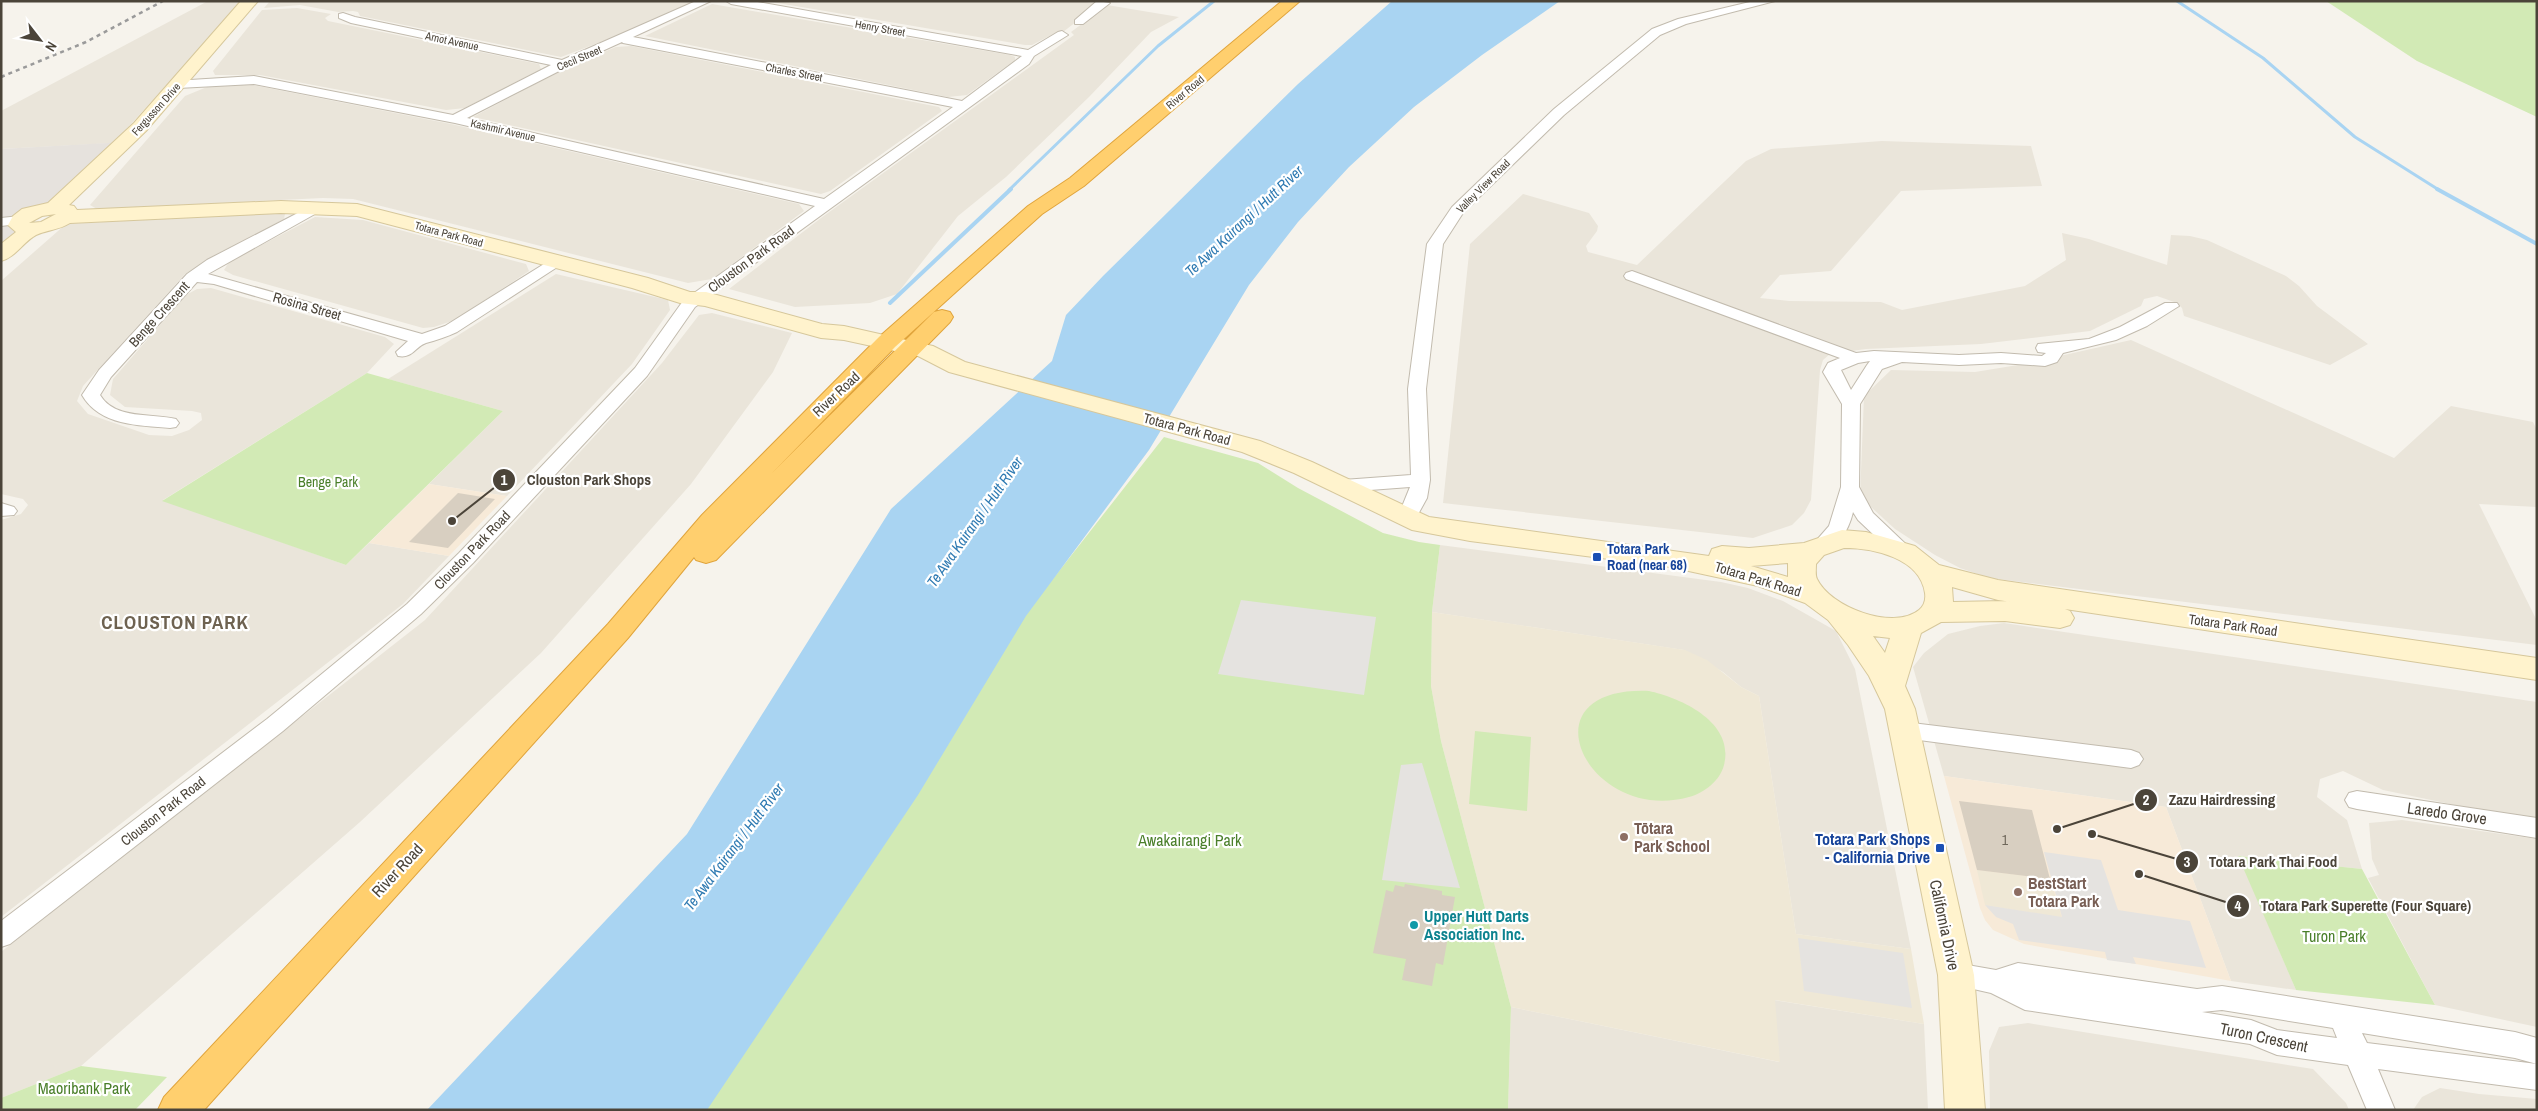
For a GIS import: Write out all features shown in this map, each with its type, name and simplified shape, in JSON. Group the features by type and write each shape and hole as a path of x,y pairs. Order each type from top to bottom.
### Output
{"highway":[{"name":"River Road","path":"178,1110 618,631 676,585 893,350 1036,210 1077,182 1292,1"}],"street":[{"name":"Fergusson Drive","path":"60,212 140,127 250,1"},
{"name":"Cecil Street","path":"455,119 563,64 624,39 706,1"},
{"name":"Henry Street","path":"732,1 1029,54"},
{"path":"1080,22 1104,3 1102,1"},
{"name":"Valley View Road","path":"1409,514 1417,498 1421,480 1417,389 1435,244 1457,210 1559,112 1656,32 1682,21 1770,1"},
{"name":"Arnot Avenue","path":"343,16 351,20 563,64"},
{"name":"Clouston Park Road","path":"1,936 288,715 414,609 472,551 641,372 689,304 1025,61 1029,54 1062,35"},
{"name":"Charles Street","path":"624,39 964,105"},
{"name":"Kashmir Avenue","path":"178,84 254,80 455,119 826,204"},
{"name":"Totara Park Road","path":"60,212 317,207 357,210 688,298 697,298 821,332 836,339 893,350 912,362 957,367 1254,447 1344,486 1371,501 1409,514 1421,524 1438,528 1720,566 1786,584 1813,596"},
{"name":"Benge Crescent","path":"170,423 107,412 94,402 91,395 105,374 192,277 212,263 317,207"},
{"path":"1,255 17,223 55,223 60,212"},
{"path":"404,352 421,339 432,338 451,329 557,262"},
{"path":"1632,276 1855,358"},
{"name":"Rosina Street","path":"192,277 215,279 421,339"},
{"path":"1850,487 1865,516 1903,551 1931,572 1941,593 1940,603 1936,612 1929,619 1908,627 1875,627 1840,616 1813,596 1805,584 1801,572 1803,561 1838,529 1850,487 1851,404 1832,372 1834,367 1855,358 1874,356 1959,360 2001,358 2045,361 2051,358 2057,349 2116,336 2171,306"},
{"path":"1851,404 1876,366 1900,358"},
{"path":"1344,486 1421,480"},
{"name":"Totara Park Road","path":"1409,514 1427,511 1715,554 1748,557 1817,547"},
{"path":"1817,547 1842,539 1862,539 1884,543 1903,551"},
{"name":"Totara Park Road","path":"1931,572 1998,590 2537,670"},
{"name":"Totara Park Road","path":"1936,612 2005,610 2537,685"},
{"name":"California Drive","path":"1840,616 1872,654 1890,685 1900,709 1956,975 1965,1110"},
{"path":"1890,685 1908,627"},
{"path":"1904,730 2131,759"},
{"name":"Laredo Grove","path":"2357,800 2537,828"},
{"name":"Turon Crescent","path":"1956,975 1996,982 2025,998 2251,1032 2277,1042 2537,1077"},
{"name":"Turon Crescent","path":"1996,982 2018,975 2197,1001 2222,998 2515,1045 2537,1051"},
{"path":"2342,1017 2381,1110"}],"shaded area":[{"path":"208,1 242,1 114,143 1,149 1,111"},
{"path":"270,1 694,1 651,23 561,57 360,16 358,12 353,11 338,12 300,5 264,8"},
{"path":"766,1 1080,1 1099,4 1063,32 1055,33 1032,45 1025,45"},
{"path":"712,4 1010,55 1015,57 1015,60 967,95 948,97 645,36"},
{"path":"1107,5 1179,17 1151,32 1089,97 1006,177 958,216 897,294 870,303 795,307 729,289 821,218 1074,35 1071,32"},
{"path":"297,8 331,14 325,18 328,21 539,64 541,69 465,108 446,110 260,75 215,75 213,71 262,10"},
{"path":"631,46 939,107 942,111 830,191 821,194 473,117 567,67 616,47"},
{"path":"247,84 451,124 799,204 804,211 712,279 688,283 353,199 323,198 97,209 90,205 185,96 207,87"},
{"path":"1882,141 2031,146 2042,186 1901,191 1831,271 1780,275 1760,298 1789,301 1881,302 1902,310 2025,286 2066,260 2062,233 2089,239 2167,265 2171,235 2190,236 2207,240 2286,276 2299,286 2317,306 2368,344 2330,365 2184,316 2182,308 2177,303 2157,296 2144,299 2141,306 2090,331 1981,344 1866,349 1830,354 1823,360 1820,370 1811,500 1804,513 1792,525 1753,538 1443,503 1470,244 1523,194 1589,213 1598,226 1597,231 1586,246 1588,252 1637,265 1746,161 1771,149"},
{"path":"125,142 54,208 37,211 1,255 1,149"},
{"path":"285,214 284,219 185,274 83,386 77,401 88,414 149,435 172,436 189,430 202,420 201,413 192,411 125,407 110,395 113,379 186,295 197,289 211,288 385,337 394,344 367,373 163,500 346,565 369,543 449,556 403,604 1,917 1,520 21,514 28,505 23,499 1,494 1,281 66,224"},
{"path":"315,217 363,220 526,264 529,271 455,320 434,327 423,328 233,275 224,270 229,262"},
{"path":"556,274 668,300 670,310 632,364 507,496 429,484 503,411 388,379"},
{"path":"712,313 792,333 773,372 691,484 541,653 360,822 81,1066 1,1098 1,952 425,620 662,363 699,315"},
{"path":"2131,340 2394,458 2451,406 2533,422 2537,430 2537,507 2479,504 2537,621 2537,645 1989,578 1960,568 1935,555 1895,529 1860,497 1864,396 1891,370 1975,372 2024,364"},
{"path":"429,484 507,496 449,556 369,543"},
{"path":"1440,545 1721,582 1748,588 1783,601 1836,631 1855,669 1911,949 1796,934 1759,696 1741,687 1723,672 1684,650 1432,612"},
{"path":"1241,600 1376,617 1364,695 1218,674"},
{"name":"Tōtara Park School","path":"1432,612 1685,650 1707,660 1741,687 1759,696 1796,934 1911,949 1924,1024 1775,1000 1780,1062 1511,1007 1441,741 1431,686"},
{"path":"2004,623 2537,702 2537,822 2383,790 2343,771 2320,779 2317,797 2347,820 2362,869 2239,856 2296,990 2231,981 2166,807 1944,776 1913,667 1924,653 1948,634 1980,626"},
{"path":"1422,763 1460,888 1382,880 1401,765"},
{"path":"1944,776 2166,807 2231,981 2024,944 1993,930 1985,920 1980,908"},
{"path":"2402,820 2537,839 2537,1027 2435,1005 2368,878 2379,875 2372,859 2369,823"},
{"path":"2044,852 2101,860 2118,910 2190,921 2206,968 2133,957 2136,964 2107,960 2105,952 2019,940 2013,924 1996,917 1985,905 2062,917"},
{"name":"BestStart Totara Park","path":"1977,870 2050,879 2062,918 1985,905"},
{"path":"1798,938 1903,953 1912,1008 1804,991"},
{"path":"1774,1000 1924,1024 1928,1110 1508,1110 1511,1007 1779,1062"},
{"path":"2028,1023 2313,1069 2346,1103 2349,1110 1990,1110 1989,1051 1999,1027"},
{"path":"2440,1088 2479,1094 2537,1099 2537,1110 2413,1110 2422,1097"}],"green space":[{"path":"2326,1 2537,1 2537,117 2417,61"},
{"name":"Benge Park","path":"367,373 503,411 346,565 162,501"},
{"name":"Awakairangi Park","path":"1164,437 1258,463 1298,488 1383,533 1440,545 1432,612 1431,686 1441,741 1511,1007 1508,1110 702,1110 1002,644"},
{"path":"1649,691 1676,699 1703,714 1714,725 1721,736 1725,750 1722,771 1711,786 1700,793 1689,797 1653,800 1622,792 1598,774 1583,753 1578,730 1587,709 1610,695"},
{"path":"1475,731 1531,737 1527,811 1469,804"},
{"name":"Turon Park","path":"2238,856 2362,869 2435,1005 2296,990"},
{"name":"Maoribank Park","path":"81,1066 167,1077 135,1110 1,1110 1,1098"}],"water":[{"name":"Te Awa Kairangi / Hutt River","path":"1392,1 1560,1 1482,55 1414,107 1349,167 1298,222 1249,285 1149,450 1026,616 918,795 707,1110 427,1110 687,834 891,509 1052,361 1066,315 1103,276 1298,84"}],"building":[{"path":"458,493 495,499 448,548 409,542"},
{"name":"BestStart Totara Park","path":"1959,801 2032,810 2050,879 1977,870"},
{"name":"Upper Hutt Darts Association Inc.","path":"1405,884 1442,891 1442,895 1455,897 1443,965 1436,963 1432,986 1402,980 1406,959 1373,953 1386,890 1393,892 1395,885 1404,887"}],"waterway":[{"path":"1009,190 1158,46 1214,1"},
{"path":"2177,1 2263,58 2355,137 2439,190"},
{"path":"890,303 1011,189"},
{"path":"2437,189 2537,244"}],"railway":[{"path":"1,77 86,42 163,1"}],"place":[{"name":"Clouston Park Shops","path":"452,521"},
{"name":"Totara Park Road (near 68)","path":"1597,557"},
{"name":"Zazu Hairdressing","path":"2057,829"},
{"name":"Totara Park Thai Food","path":"2092,834"},
{"name":"Tōtara Park School","path":"1624,837"},
{"name":"Totara Park Shops - California Drive","path":"1940,848"},
{"name":"Totara Park Superette (Four Square)","path":"2139,874"},
{"name":"BestStart Totara Park","path":"2018,892"},
{"name":"Upper Hutt Darts Association Inc.","path":"1414,925"}],"district":[{"name":"CLOUSTON PARK","path":"175,622"}]}
